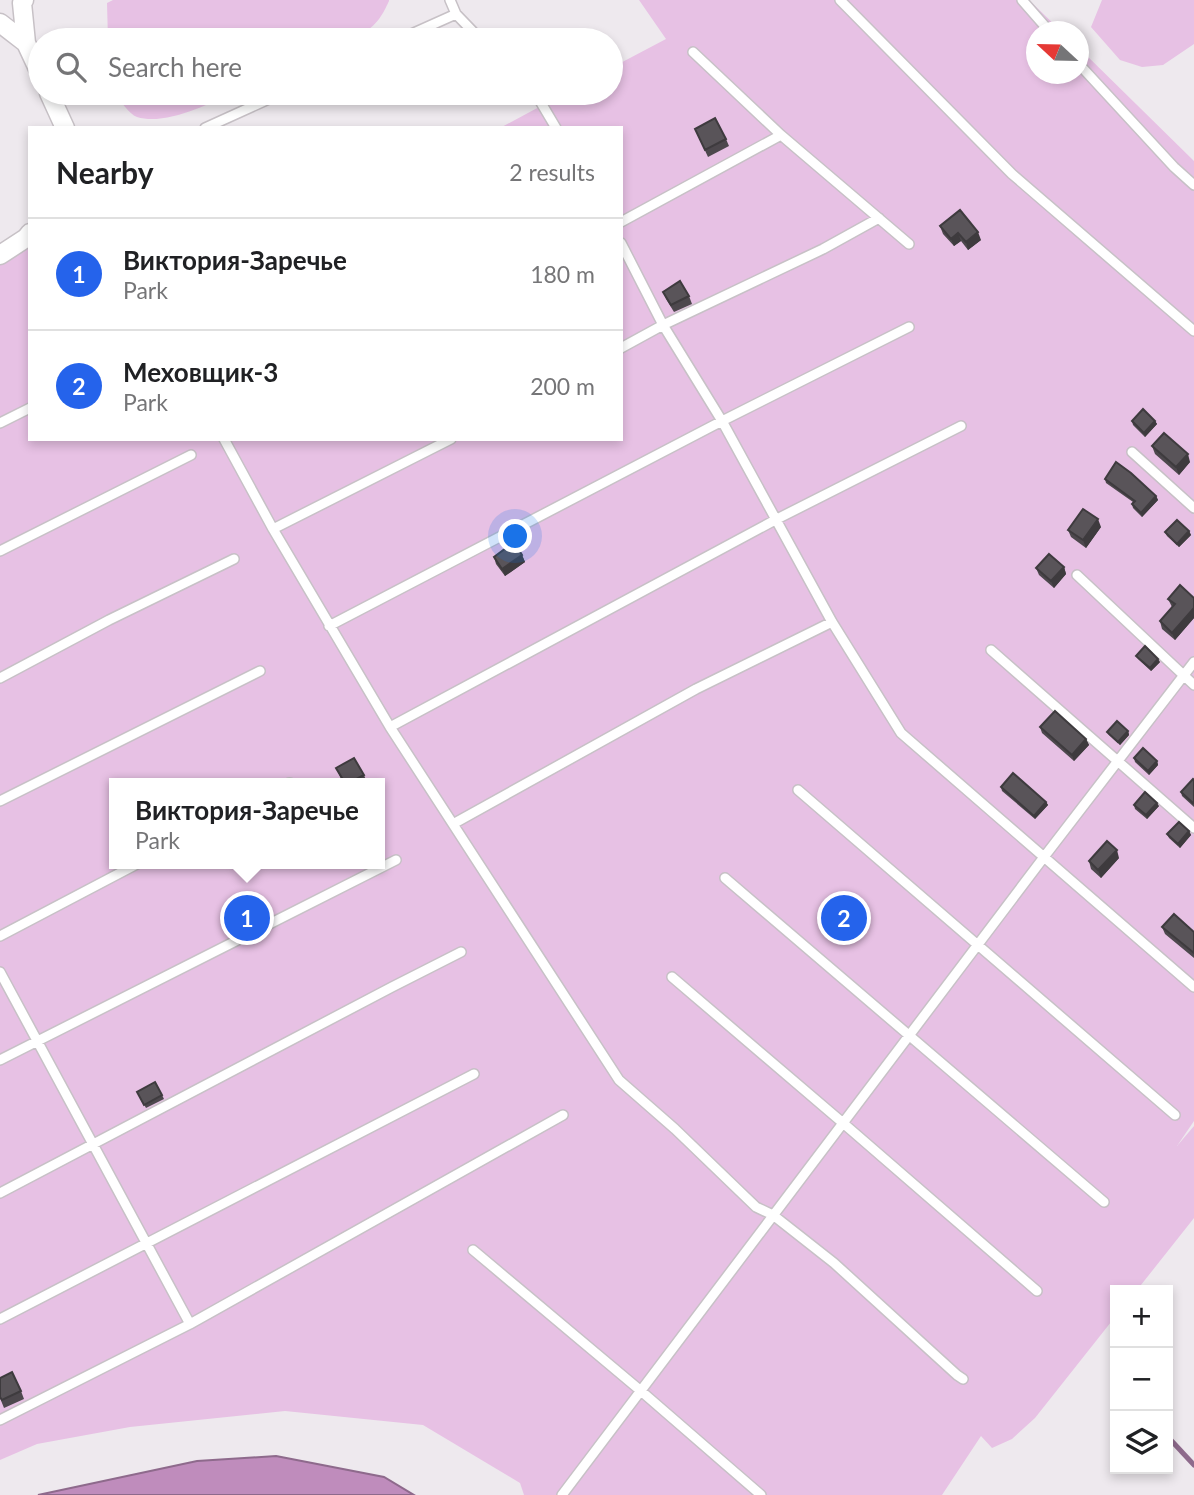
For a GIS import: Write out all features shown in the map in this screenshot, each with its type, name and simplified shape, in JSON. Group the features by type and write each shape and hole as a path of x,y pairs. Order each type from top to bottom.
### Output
{"street":[{"path":"24,0 22,3 28,47"},
{"path":"0,23 26,43"},
{"path":"54,105 64,126"},
{"path":"0,255 28,236"}],"lane":[{"path":"450,0 456,14 469,28"},
{"path":"840,0 1012,174 1194,331"},
{"path":"1022,0 1040,21"},
{"path":"425,28 456,14"},
{"path":"693,52 781,135 909,244"},
{"path":"1089,74 1174,167 1194,184"},
{"path":"209,126 256,105"},
{"path":"542,105 555,126"},
{"path":"623,221 781,135"},
{"path":"623,347 823,249 879,218"},
{"path":"623,247 663,325 722,421 832,622 901,733 1194,987"},
{"path":"329,626 722,421 909,327"},
{"path":"0,423 28,409"},
{"path":"390,727 777,519 961,426"},
{"path":"225,441 273,529 390,727 619,1080 675,1129 756,1207 773,1215 834,1263 963,1379"},
{"path":"273,529 447,441"},
{"path":"1132,452 1194,508"},
{"path":"0,551 191,455"},
{"path":"0,678 108,620 234,559"},
{"path":"1077,575 1194,685"},
{"path":"453,824 696,689 832,622"},
{"path":"991,650 1194,828"},
{"path":"562,1495 1194,662"},
{"path":"0,801 260,671"},
{"path":"799,790 1175,1115"},
{"path":"385,866 396,860"},
{"path":"0,936 127,869"},
{"path":"0,1060 378,869"},
{"path":"725,878 1104,1202"},
{"path":"0,1193 461,952"},
{"path":"0,972 190,1324"},
{"path":"672,977 1037,1291"},
{"path":"0,1319 474,1074"},
{"path":"0,1420 190,1324 563,1115"},
{"path":"473,1250 761,1495"}],"shaded area":[{"path":"113,0 389,0 381,16 370,28 108,28 107,3"},
{"path":"639,0 1029,0 1051,21 1026,21 1026,84 1089,84 1089,58 1194,161 1194,1121 1177,1146 1194,1126 1194,1218 1141,1285 1110,1285 1110,1323 1035,1418 1012,1439 992,1448 981,1436 942,1495 524,1495 520,1483 423,1425 285,1411 130,1427 37,1444 0,1460 0,262 28,247 28,441 623,441 623,126 504,126 543,105 623,105 623,62 666,39"},
{"path":"1102,0 1194,0 1194,44 1163,65 1142,67 1120,60 1091,27"},
{"path":"124,105 206,105 160,119 137,117"},
{"path":"276,1456 384,1477 414,1495 38,1495 197,1461"}],"building":[{"path":"715,118 726,139 705,150 695,129"},
{"path":"960,210 978,232 966,242 958,233 951,239 940,226"},
{"path":"680,281 689,296 671,305 663,292"},
{"path":"1143,409 1155,421 1144,433 1132,421"},
{"path":"1164,433 1188,454 1176,467 1152,446"},
{"path":"1116,462 1156,496 1141,513 1132,504 1135,501 1105,479"},
{"path":"1083,509 1098,519 1083,540 1068,530"},
{"path":"1177,520 1189,531 1177,544 1165,532"},
{"path":"514,542 522,555 502,569 494,557"},
{"path":"1049,554 1064,567 1051,581 1036,568"},
{"path":"1180,585 1194,598 1194,608 1172,633 1160,621 1175,604 1168,599"},
{"path":"1145,646 1158,659 1150,668 1136,656"},
{"path":"1055,711 1086,739 1072,755 1040,727"},
{"path":"1117,721 1128,731 1118,742 1107,732"},
{"path":"1143,748 1157,761 1148,771 1134,758"},
{"path":"354,758 364,775 358,778 342,778 336,768"},
{"path":"1013,773 1046,802 1034,816 1001,787"},
{"path":"1193,779 1194,802 1193,803 1181,792"},
{"path":"1145,792 1157,803 1146,815 1134,805"},
{"path":"1179,822 1189,831 1178,844 1167,834"},
{"path":"1107,841 1117,850 1098,870 1089,861"},
{"path":"1174,914 1194,932 1194,953 1162,927"},
{"path":"155,1082 162,1095 144,1105 137,1092"},
{"path":"12,1372 21,1391 2,1400 0,1378"}],"waterway":[{"path":"1173,1442 1194,1465"}],"place":[{"name":"Виктория-Заречье","path":"247,918"},
{"name":"Меховщик-3","path":"844,918"}]}
